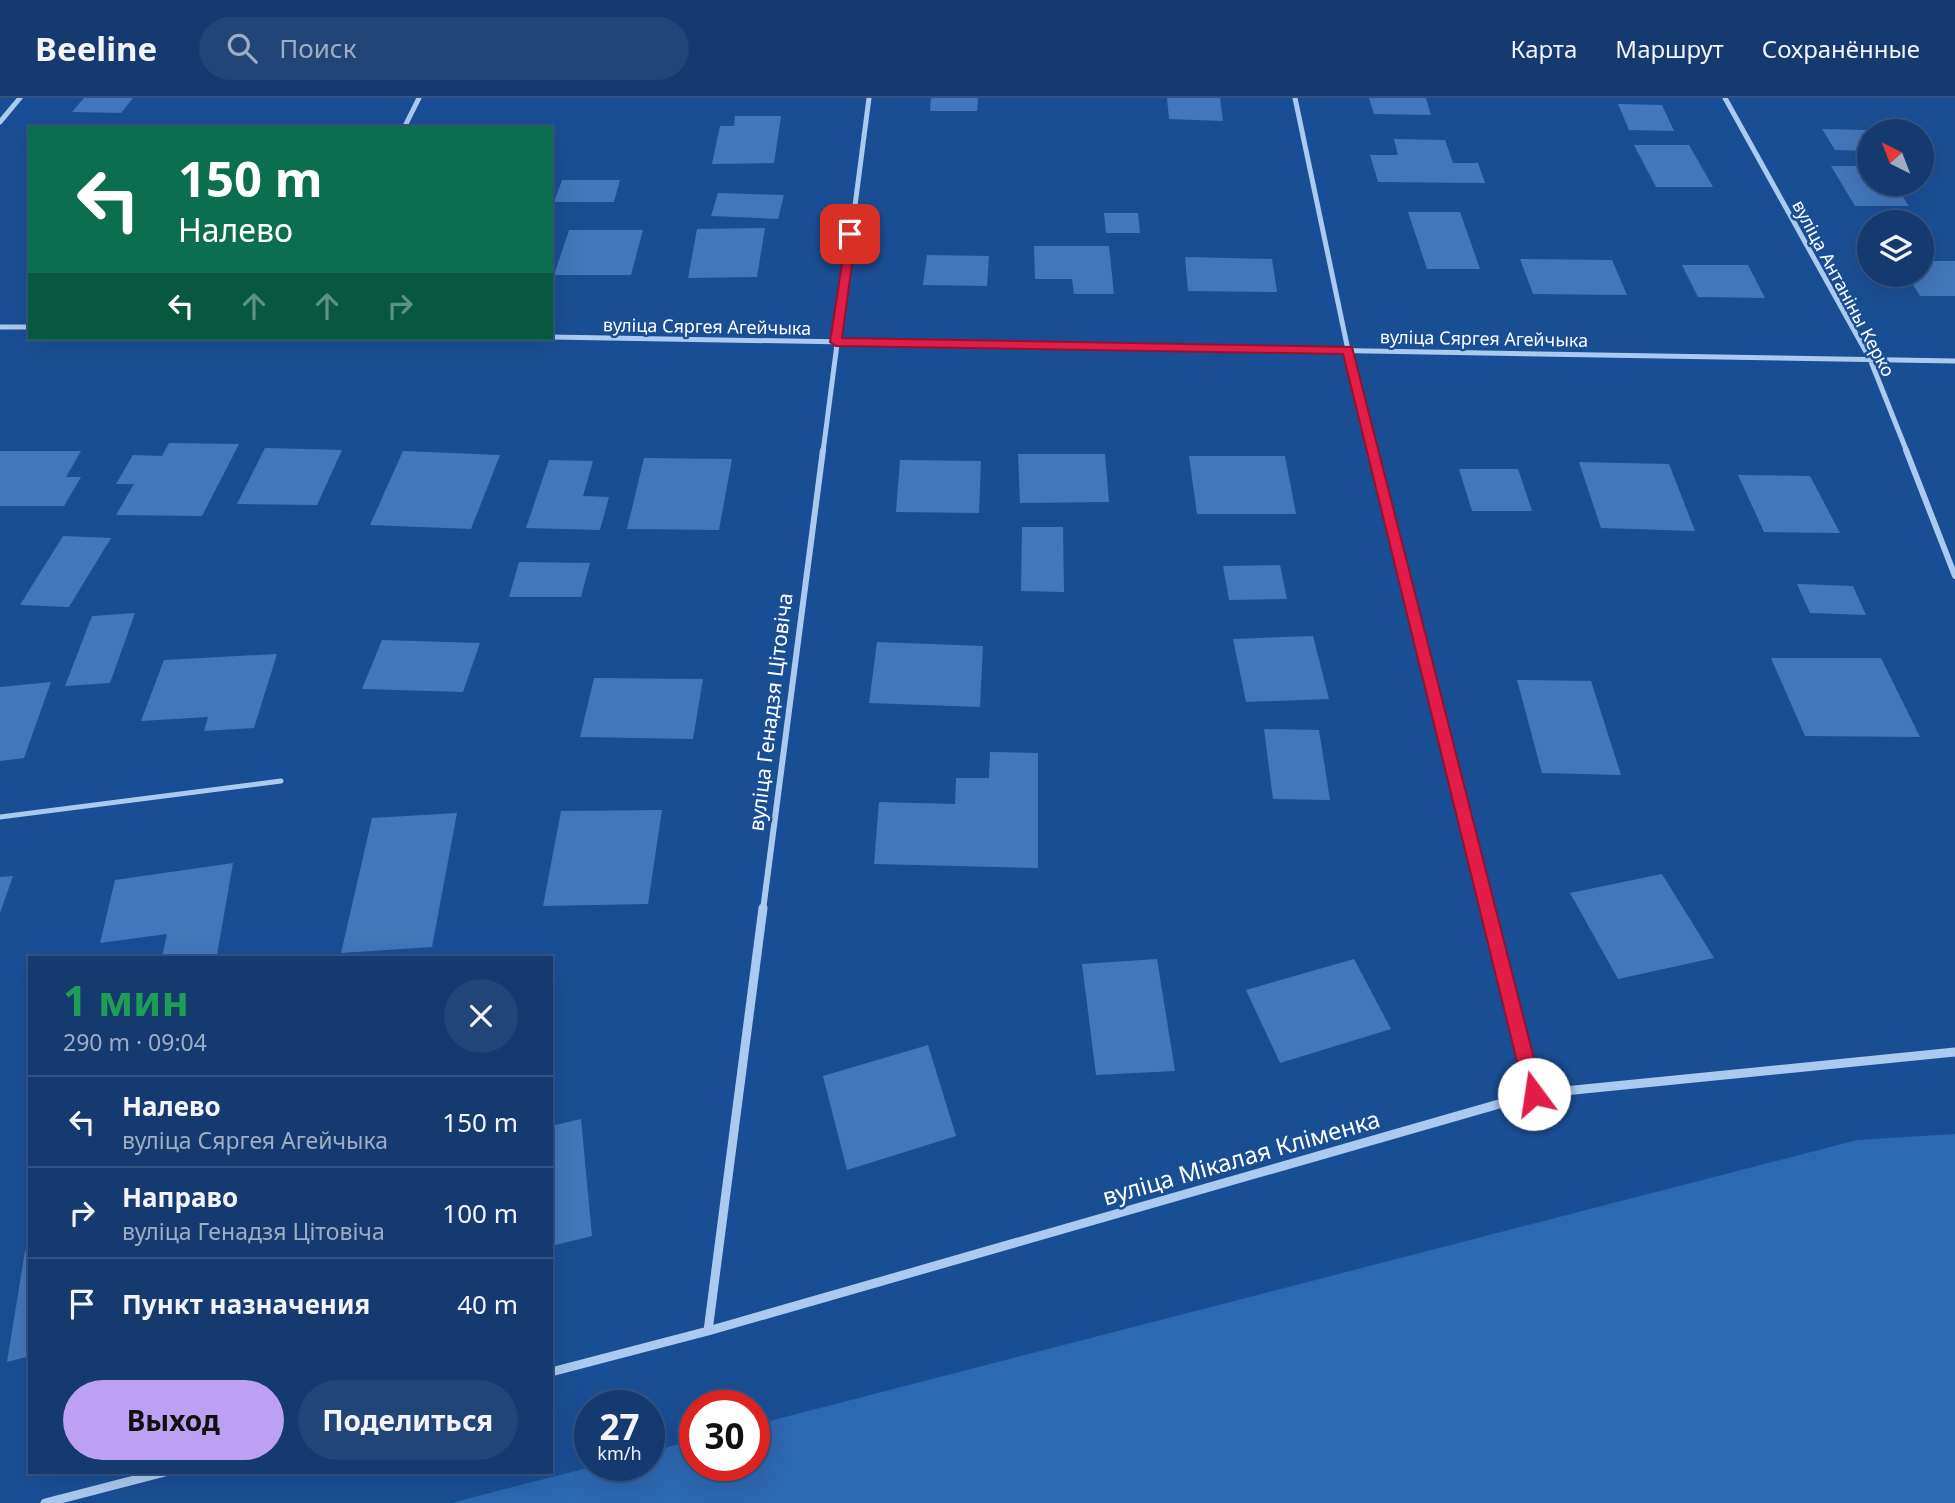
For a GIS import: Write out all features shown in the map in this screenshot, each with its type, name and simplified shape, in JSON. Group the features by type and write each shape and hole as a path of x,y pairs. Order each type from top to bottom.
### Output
{"street":[{"path":"0,122 20,98"},
{"path":"405,126 419,98"},
{"name":"вуліца Генадзя Цітовіча","path":"708,1331 869,98"},
{"path":"1295,98 1348,350 1534,1094"},
{"name":"вуліца Антаніны Керко","path":"1725,98 1870,359 1955,576"},
{"path":"0,327 28,327"},
{"name":"вуліца Сяргея Агейчыка","path":"553,337 1955,360"},
{"name":"вуліца Мікалая Кліменка","path":"553,1371 708,1331 1534,1094 1955,1052"},
{"path":"45,1503 157,1474"}],"lane":[{"path":"0,817 281,781"}],"shaded area":[{"path":"1955,1134 1955,1503 451,1503 574,1471 574,1481 665,1481 665,1448 679,1444 679,1481 770,1481 770,1421 1857,1140"}],"building":[{"path":"84,98 133,98 121,113 72,112"},
{"path":"931,98 978,98 977,111 930,111"},
{"path":"1167,98 1220,98 1223,121 1169,119"},
{"path":"1369,98 1426,98 1431,115 1374,114"},
{"path":"1618,104 1662,105 1674,131 1629,130"},
{"path":"735,116 781,116 774,163 712,164 720,126 734,126"},
{"path":"1822,129 1857,130 1857,151 1835,150"},
{"path":"1394,139 1445,140 1453,163 1478,163 1485,183 1378,182 1370,155 1398,155"},
{"path":"1634,145 1689,145 1713,187 1656,187"},
{"path":"1831,166 1857,166 1857,196 1902,196 1909,206 1855,206"},
{"path":"562,180 620,180 614,202 554,202"},
{"path":"718,193 784,195 778,219 711,216"},
{"path":"1408,212 1460,212 1480,269 1427,269"},
{"path":"1104,213 1138,213 1140,233 1106,233"},
{"path":"765,228 757,277 688,278 697,229"},
{"path":"569,230 643,230 631,275 554,275"},
{"path":"1034,246 1109,246 1114,294 1074,294 1072,279 1035,279"},
{"path":"927,255 989,256 987,286 923,285"},
{"path":"1185,257 1272,259 1277,292 1188,291"},
{"path":"1520,259 1612,260 1627,295 1533,294"},
{"path":"1934,261 1955,261 1955,296 1920,296 1914,287 1934,287"},
{"path":"1682,265 1748,265 1765,298 1698,297"},
{"path":"169,443 239,444 202,516 116,515 134,484 116,484 133,455 162,456"},
{"path":"265,448 342,450 317,505 237,504"},
{"path":"0,451 81,451 66,477 81,477 64,506 0,506"},
{"path":"403,451 500,455 471,529 370,525"},
{"path":"1018,454 1105,454 1109,502 1020,503"},
{"path":"1189,456 1285,456 1296,514 1197,514"},
{"path":"644,458 732,459 719,530 627,529"},
{"path":"549,460 593,461 583,496 609,497 600,530 526,528"},
{"path":"900,460 981,461 979,513 896,512"},
{"path":"1579,462 1669,464 1695,531 1601,528"},
{"path":"1459,469 1518,469 1532,511 1472,511"},
{"path":"1738,475 1810,476 1840,533 1764,532"},
{"path":"1022,527 1063,527 1064,592 1021,591"},
{"path":"63,536 111,538 69,607 20,605"},
{"path":"519,562 590,563 581,597 509,597"},
{"path":"1280,565 1287,599 1229,600 1223,566"},
{"path":"1797,584 1853,586 1866,615 1810,613"},
{"path":"135,613 110,683 65,686 92,616"},
{"path":"1313,636 1329,699 1246,702 1233,639"},
{"path":"382,640 480,643 463,692 362,689"},
{"path":"877,642 983,646 980,707 869,703"},
{"path":"277,654 254,728 204,731 208,717 141,721 164,660"},
{"path":"1771,658 1881,658 1920,737 1805,736"},
{"path":"594,678 703,679 693,739 580,737"},
{"path":"1517,680 1591,681 1621,775 1542,773"},
{"path":"51,682 24,758 0,761 0,687"},
{"path":"1264,729 1319,730 1330,800 1273,799"},
{"path":"990,752 1038,753 1038,868 874,864 879,802 955,804 956,778 989,778"},
{"path":"662,810 648,904 543,906 561,811"},
{"path":"457,813 432,947 341,953 372,818"},
{"path":"233,863 217,955 162,956 167,934 100,943 115,880"},
{"path":"1662,874 1714,958 1618,979 1570,893"},
{"path":"13,876 0,913 0,877"},
{"path":"1157,959 1175,1071 1096,1075 1082,964"},
{"path":"1354,959 1391,1029 1280,1063 1246,990"},
{"path":"928,1045 956,1136 847,1170 823,1076"},
{"path":"581,1119 592,1236 553,1246 553,1126"},
{"path":"28,1250 28,1357 7,1362 25,1251"}],"route":[{"path":"850,234 836,342 1348,350 1534,1094"}]}
